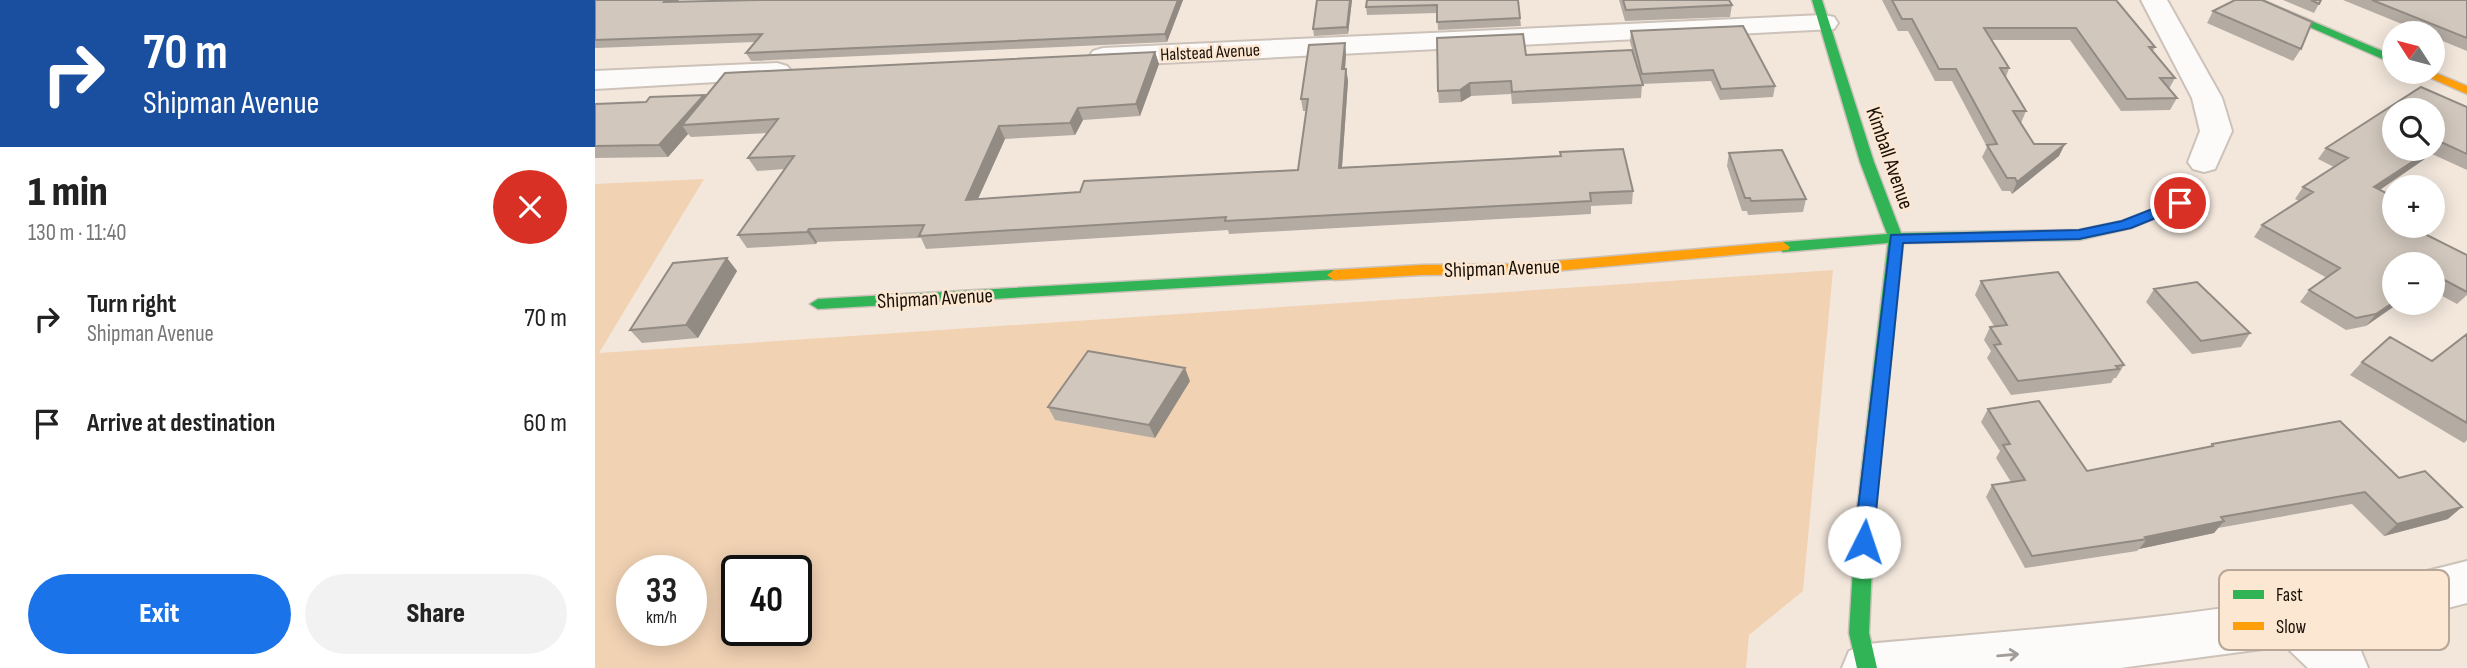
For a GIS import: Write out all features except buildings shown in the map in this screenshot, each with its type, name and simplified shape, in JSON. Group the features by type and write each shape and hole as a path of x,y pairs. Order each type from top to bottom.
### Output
{"street":[{"path":"2154,0 2207,98 2216,131 2204,162"},
{"path":"2253,0 2382,55"},
{"name":"Halstead Avenue","path":"1083,58 1821,11"},
{"name":"Kimball Avenue","path":"1821,11 1867,162 1896,239 1865,519 1859,633 1867,668"},
{"path":"595,80 804,71"},
{"path":"2445,81 2467,90"},
{"name":"Shipman Avenue","path":"818,304 1421,270 1520,269 1896,239 2079,235 2126,225 2180,203"},
{"path":"2449,587 2467,582"},
{"path":"1867,668 2219,633"},
{"path":"2324,650 2343,668"}],"shaded area":[{"path":"704,179 599,353 1833,270 1803,591 1749,635 1746,668 595,668 595,184"}],"traffic: fast":[{"path":"1817,0 1867,162 1896,238 1865,519 1859,633 1867,668"},
{"path":"2253,0 2382,55"},
{"path":"1783,247 1896,238 2079,235 2126,225 2180,203"},
{"path":"818,304 1334,275"}],"traffic: slow":[{"path":"2445,81 2467,90"},
{"path":"1334,275 1421,270 1520,269 1783,247"}],"route":[{"path":"1864,542 1896,239 2079,235 2126,225 2180,203"}]}
